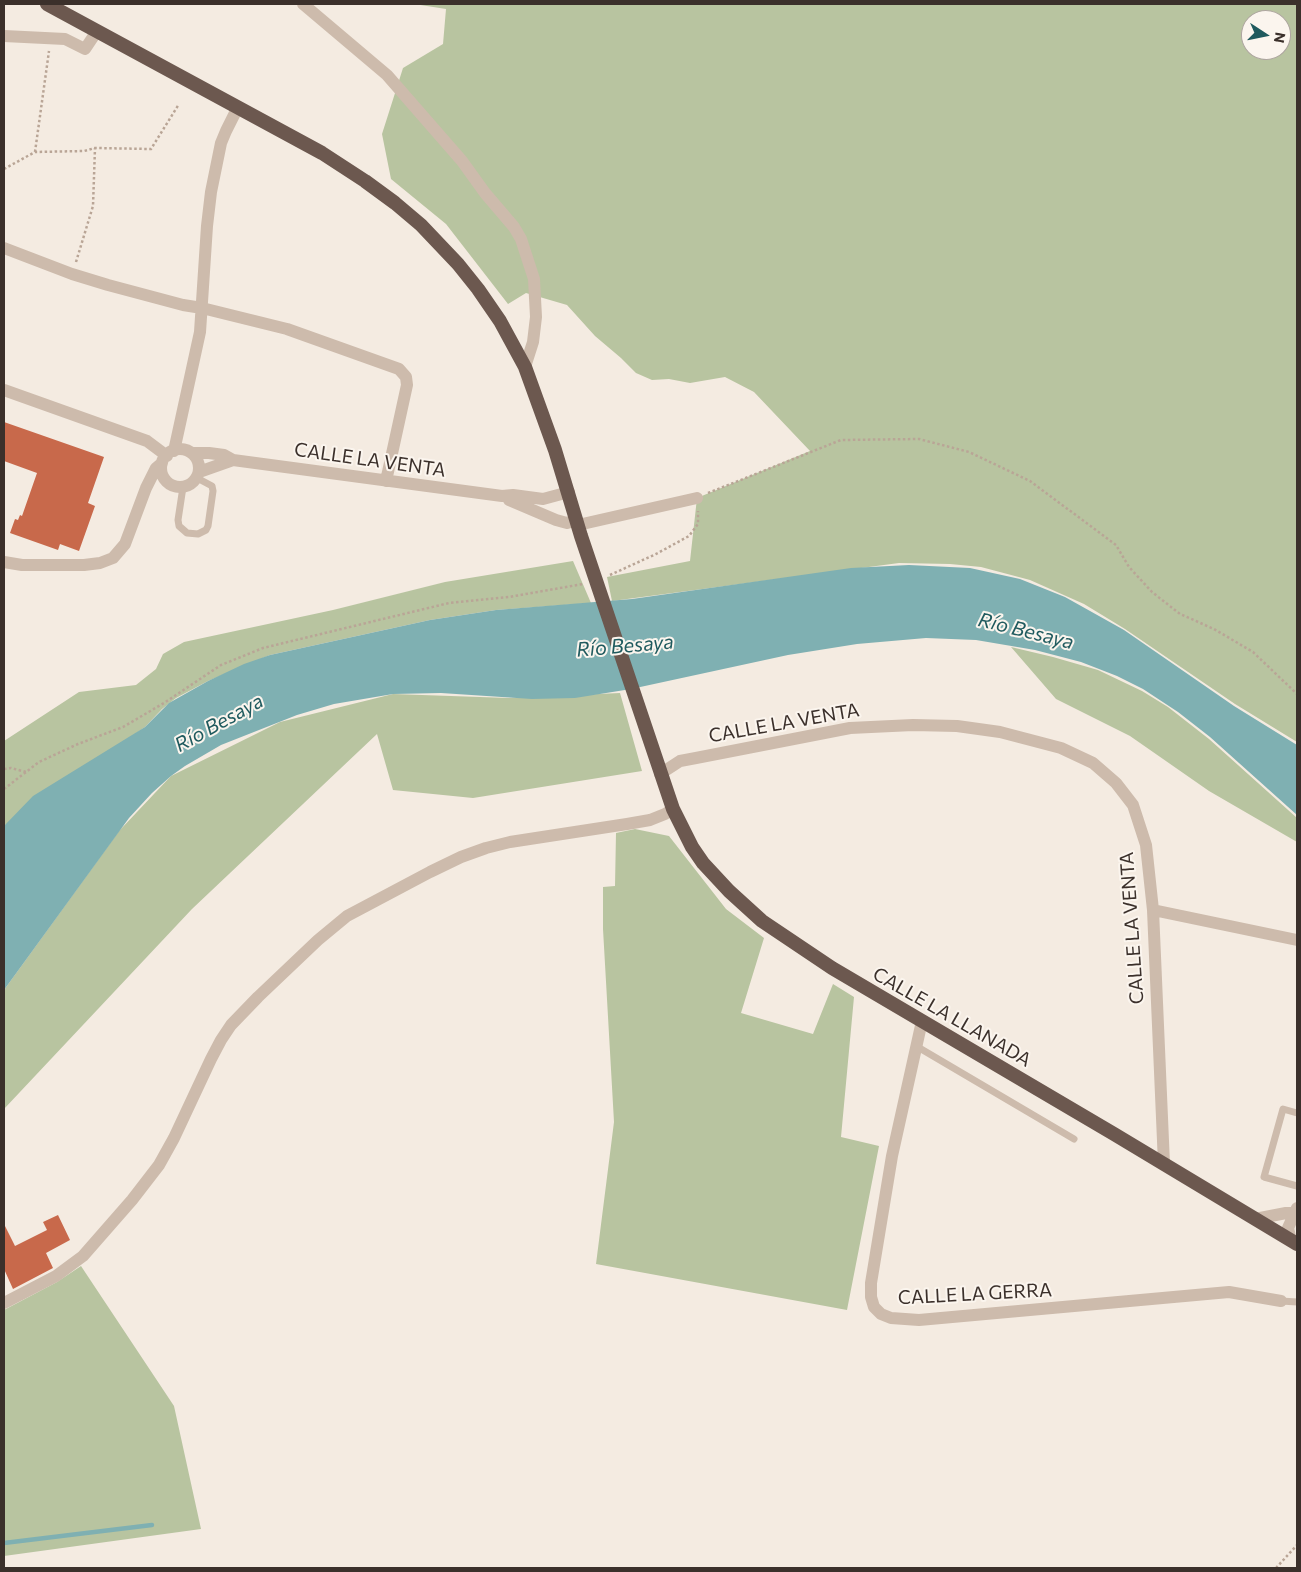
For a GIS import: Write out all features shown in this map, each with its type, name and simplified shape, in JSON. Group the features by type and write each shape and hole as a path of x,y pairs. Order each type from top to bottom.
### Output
{"highway":[{"name":"CALLE LA LLANADA","path":"47,4 238,107 334,161 376,188 416,221 452,258 478,290 500,322 526,367 672,809 692,848 729,892 779,934 832,968 1294,1242"}],"street":[{"path":"303,4 387,76 462,161 485,193 514,227 521,239 534,279 536,317 533,342 526,367"},
{"path":"4,36 65,39 85,49 97,32"},
{"path":"4,562 22,565 77,565 92,564 113,558 125,544 146,488 156,468 168,456 181,450 192,453 199,464 198,475 192,483 182,487 173,486 162,474 168,456 180,418 200,332 207,226 211,192 221,143 238,107"},
{"path":"4,248 72,274 183,305 287,329 393,367 402,372 407,380 406,392 386,481"},
{"path":"4,390 147,441 168,456"},
{"name":"CALLE LA VENTA","path":"192,453 205,452 224,455 233,460 502,496 513,495 543,499 568,492"},
{"name":"CALLE LA VENTA","path":"198,475 233,460"},
{"path":"146,488 166,480"},
{"name":"CALLE LA VENTA","path":"502,496 556,520 579,527 697,498"},
{"name":"CALLE LA VENTA","path":"660,774 680,761 850,728 913,724 957,726 1000,732 1061,748 1092,763 1116,783 1133,805 1146,845 1153,910 1164,1164"},
{"path":"4,1303 56,1276 83,1256 146,1183 167,1152 211,1059 231,1025 325,934 347,916 430,872 461,857 486,848 510,842 642,821 665,814 672,809"},
{"path":"1153,910 1297,940"},
{"name":"CALLE LA GERRA","path":"922,1021 892,1156 871,1283 871,1297 874,1307 881,1314 891,1318 920,1320 1224,1292 1281,1301"},
{"path":"1255,1219 1286,1213 1297,1213"},
{"path":"1294,1242 1288,1232 1288,1225 1297,1213"}],"lane":[{"path":"182,487 179,526 187,533 198,534 208,526 213,491 212,486 198,475"},
{"path":"916,1046 1074,1139"},
{"path":"1297,1113 1283,1109 1264,1177 1297,1186"},
{"path":"1281,1301 1297,1302"}],"path":[{"path":"36,152 50,37"},
{"path":"4,169 36,152 84,151 95,148 151,149 179,104"},
{"path":"72,274 93,206 95,148"},
{"path":"607,577 689,536 696,528 699,520 697,498 841,440 919,439 969,452 1005,468 1038,486 1116,545 1129,567 1152,592 1180,614 1214,629 1253,652 1297,694"},
{"path":"4,789 39,762 78,744 123,727 164,703 221,665 262,648 449,603 509,597 584,584"},
{"path":"4,769 11,768 26,772"},
{"path":"1276,1568 1297,1545"}],"green space":[{"path":"414,4 1297,4 1297,742 1235,704 1125,629 1084,604 1030,580 981,567 899,563 612,601 607,577 690,561 697,498 810,451 754,392 725,377 690,383 669,379 652,380 636,373 595,336 567,305 526,293 508,304 446,224 391,179 382,134 403,68 443,44 446,9"},
{"path":"573,561 591,603 496,610 430,620 270,655 208,681 176,698 162,709 145,727 4,826 4,741 79,692 136,685 156,669 163,654 184,642 333,610 445,582"},
{"path":"1011,647 1098,670 1142,691 1168,707 1209,739 1297,818 1297,842 1209,791 1130,736 1056,699"},
{"path":"620,693 642,771 473,798 393,790 377,734 192,909 4,1109 4,990 119,831 171,776 280,722 393,694 509,698"},
{"path":"635,829 669,836 726,909 764,938 741,1013 813,1034 833,984 854,997 841,1137 879,1146 847,1310 596,1264 614,1122 603,929 603,887 615,886 616,833"},
{"path":"81,1266 174,1406 201,1529 4,1556 4,1310 57,1282"}],"water":[{"name":"Río Besaya","path":"909,565 970,568 1020,579 1065,597 1124,630 1234,706 1297,745 1297,815 1210,737 1178,712 1143,689 1117,676 1081,662 1035,650 976,640 926,638 857,644 788,655 631,689 575,698 532,699 441,693 393,694 334,704 297,715 221,745 171,776 129,818 4,990 4,826 33,796 145,727 169,703 208,681 244,664 270,655 430,620 496,610 632,599 851,568"}],"building":[{"path":"4,422 104,457 88,503 95,506 79,551 60,544 58,550 10,533 15,519 18,520 20,515 22,516 37,473 4,461"},
{"path":"58,1215 70,1240 46,1253 53,1268 13,1289 4,1269 4,1224 15,1246 47,1230 43,1222"}],"waterway":[{"path":"4,1543 152,1525"}]}
